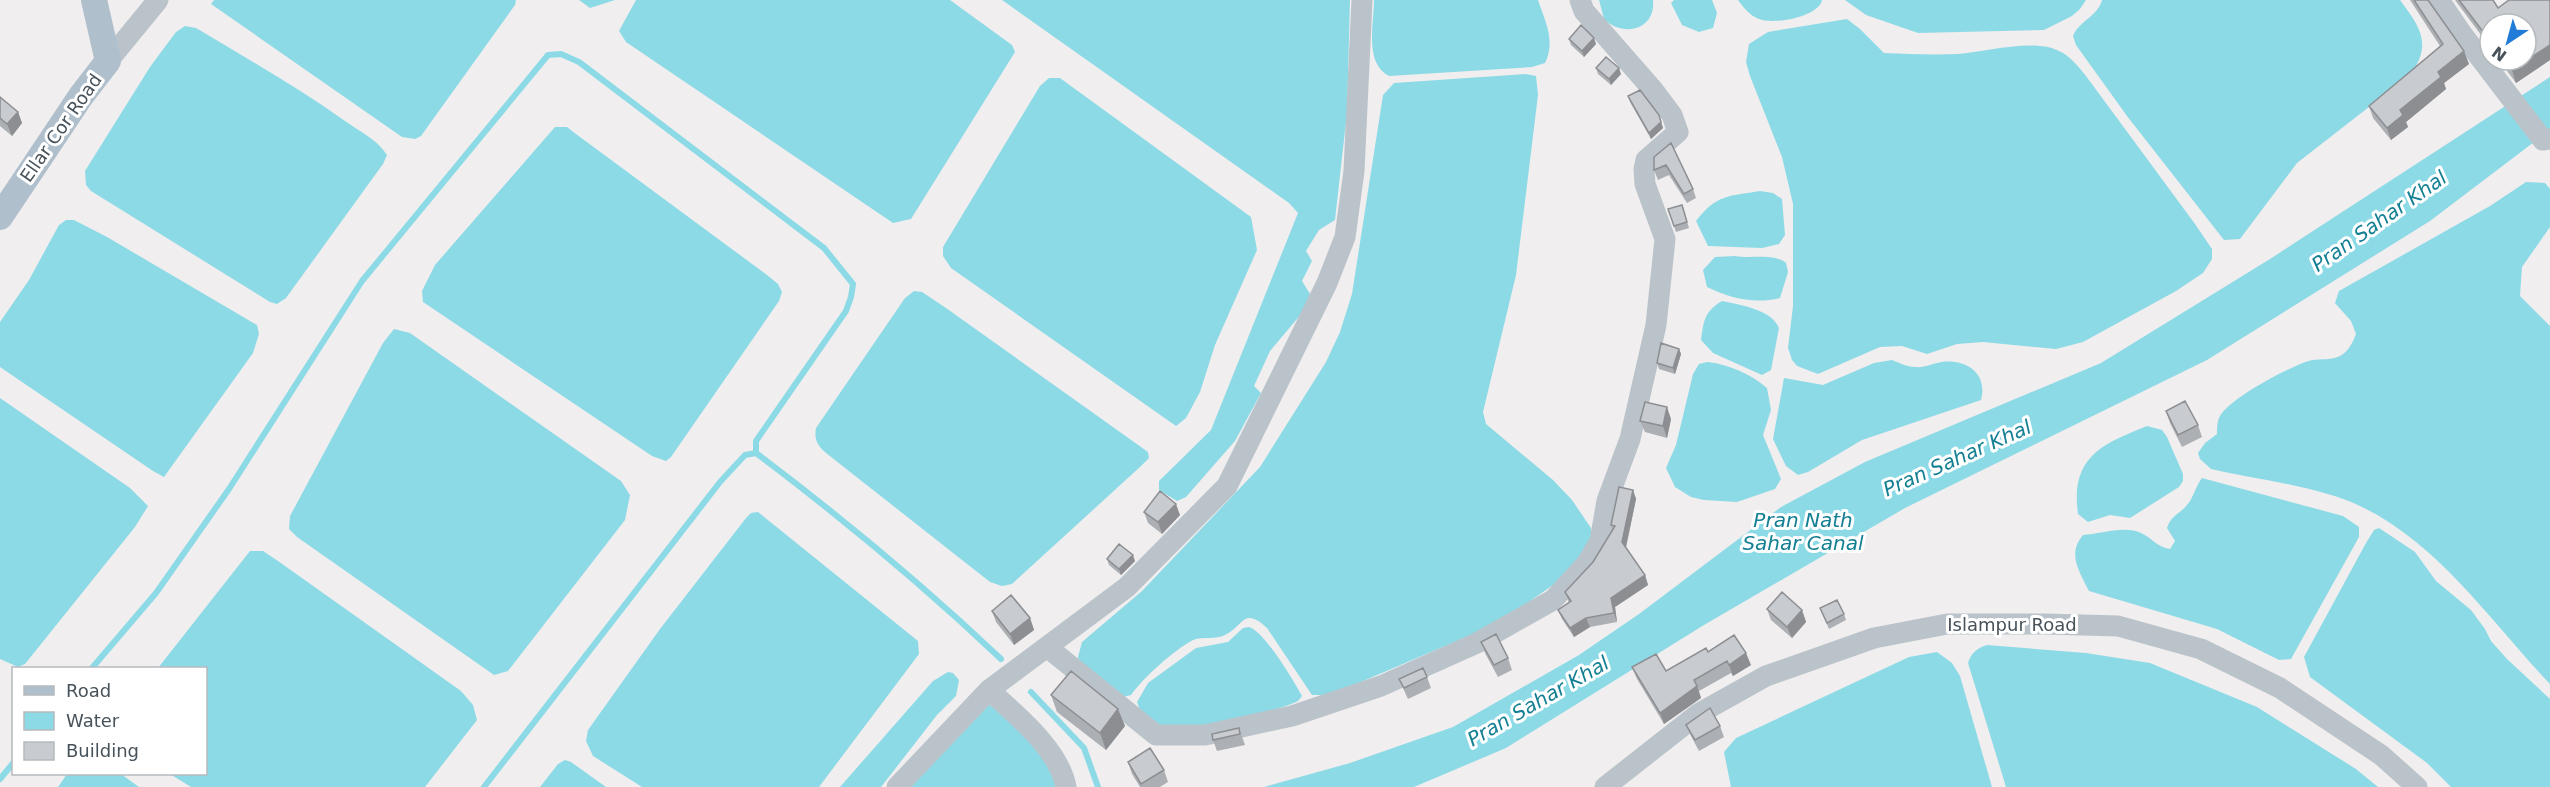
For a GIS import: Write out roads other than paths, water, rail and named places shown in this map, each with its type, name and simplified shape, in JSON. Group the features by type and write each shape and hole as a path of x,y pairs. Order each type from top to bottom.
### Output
{"main road":[{"name":"Ellar Cor Road","path":"0,217 81,96 108,61 94,0"}],"street":[{"path":"108,61 158,0"},
{"path":"897,787 989,690 1127,587 1227,486 1322,293 1345,237 1354,171 1362,0"},
{"path":"1047,647 1156,735 1205,735 1292,716 1381,686 1477,643 1553,600 1587,563 1600,541 1607,501 1630,439 1656,325 1665,239 1645,184 1644,169 1646,160 1678,132 1671,116 1654,91 1584,11 1580,0"},
{"path":"2439,0 2503,89 2547,140"},
{"name":"Islampur Road","path":"1605,787 1698,714 1766,676 1874,638 1947,624 2046,624 2118,626 2201,649 2280,688 2381,755 2416,787"},
{"path":"989,690 1034,731 1058,767 1066,787"}],"water":[{"path":"214,0 516,0 515,5 421,136 415,139 402,137 211,4"},
{"path":"579,0 615,0 590,8"},
{"path":"636,0 950,0 1012,45 1015,52 911,219 893,223 626,42 619,31"},
{"path":"1002,0 1350,0 1347,113 1335,220 1319,230 1306,251 1312,261 1302,281 1310,294 1302,313 1270,351 1254,386 1261,393 1235,441 1186,497 1177,501 1159,490 1159,481 1211,430 1298,213 1289,203"},
{"path":"1374,0 1538,0 1548,31 1550,47 1548,55 1545,63 1532,67 1389,76 1381,70 1373,53"},
{"path":"1599,0 1653,0 1653,10 1644,24 1637,28 1620,28 1604,19"},
{"path":"1674,0 1712,0 1717,13 1713,28 1699,32 1682,25 1671,3"},
{"path":"1738,0 1822,0 1813,11 1804,15 1784,20 1766,21 1756,18"},
{"path":"1845,0 2086,0 2072,16 2044,30 1918,33 1866,15"},
{"path":"2102,0 2400,0 2418,27 2422,45 2421,54 2410,75 2297,163 2240,239 2224,240 2127,116 2076,45 2073,36 2097,10"},
{"path":"1847,19 1884,53 1958,54 2036,46 2049,47 2067,56 2086,76 2212,249 2212,259 2203,273 2176,291 2083,342 2056,349 1983,342 1957,344 1927,354 1902,346 1880,347 1818,374 1797,366 1788,348 1793,306 1793,204 1782,157 1746,62 1749,44 1768,32"},
{"path":"185,26 196,28 308,96 373,140 387,155 383,164 286,298 277,304 270,302 91,191 86,185 85,171 150,67 176,32"},
{"path":"1526,74 1536,76 1538,95 1516,275 1483,412 1486,424 1553,480 1572,500 1591,528 1591,539 1570,573 1499,623 1342,690 1325,695 1312,695 1267,628 1248,618 1225,635 1193,640 1185,645 1168,657 1131,695 1123,697 1080,666 1078,657 1082,642 1142,591 1260,467 1326,362 1340,332 1352,294 1383,95 1394,83"},
{"name":"Pran Nath Sahar Canal","path":"2550,77 2550,130 2430,221 2207,360 1905,508 1704,625 1506,748 1414,787 1264,787 1350,763 1453,727 1579,655 1639,614 1781,507 1865,462 2101,363 2270,259"},
{"path":"1049,78 1060,78 1251,217 1257,250 1215,345 1200,392 1186,418 1176,426 951,268 943,256 943,247 1040,86"},
{"path":"555,127 567,127 767,275 778,284 782,292 779,301 666,461 652,456 423,302 422,291 435,265"},
{"path":"2526,182 2545,183 2550,189 2550,227 2522,267 2520,296 2550,326 2550,684 2463,586 2416,542 2390,523 2362,507 2327,494 2211,469 2200,459 2198,453 2205,443 2217,434 2219,418 2236,400 2277,375 2303,363 2337,357 2348,349 2356,334 2351,321 2335,303 2339,291 2490,206"},
{"path":"1760,191 1773,193 1782,199 1785,235 1779,244 1762,248 1708,246 1696,221 1703,212 1724,198"},
{"path":"66,220 74,220 107,237 257,325 259,334 253,353 164,477 0,367 0,322 29,280 59,225"},
{"path":"1715,257 1769,257 1786,263 1788,272 1780,298 1743,299 1725,295 1707,287 1703,270"},
{"path":"914,291 922,292 946,308 1148,452 1149,458 1140,467 1012,584 1002,586 990,582 826,453 817,442 816,428 905,298"},
{"path":"1722,301 1762,312 1775,322 1779,328 1771,370 1762,375 1713,353 1701,340 1708,313"},
{"path":"394,329 410,333 621,481 630,495 625,520 508,671 494,675 297,537 289,529 290,516 383,343"},
{"path":"1892,360 1912,367 1951,362 1967,366 1974,370 1981,383 1981,400 1862,440 1808,472 1798,475 1786,466 1773,439 1784,378 1823,385 1874,363"},
{"path":"1707,362 1739,371 1754,378 1767,388 1771,410 1763,435 1781,479 1775,489 1737,502 1691,497 1675,487 1666,468 1676,445 1693,374 1699,364"},
{"path":"0,398 130,488 148,506 135,527 25,664 18,667 0,659"},
{"path":"2147,426 2162,430 2167,437 2183,474 2183,481 2179,487 2130,518 2110,515 2088,522 2078,514 2079,479 2084,466 2103,447"},
{"path":"2202,478 2343,516 2359,527 2359,537 2291,659 2279,660 2217,629 2089,591 2075,556 2078,542 2083,535 2120,530 2135,531 2170,549 2175,541 2167,528 2169,523 2189,502"},
{"path":"758,512 918,641 919,654 819,787 642,787 593,756 586,741 588,730 660,629 746,518 751,513"},
{"path":"2379,528 2415,552 2436,581 2471,610 2491,641 2507,659 2550,699 2550,787 2451,787 2427,763 2310,677 2304,657 2366,543 2374,530"},
{"path":"250,551 263,551 461,691 473,705 477,720 425,787 191,787 172,775 207,775 207,667 159,667"},
{"path":"1249,627 1262,637 1286,669 1302,696 1298,701 1274,710 1220,724 1187,729 1170,729 1156,724 1145,716 1137,702 1148,683 1196,648 1228,642 1243,628"},
{"path":"1987,645 2086,653 2150,663 2257,707 2356,769 2378,787 2006,787 1968,663 1975,651"},
{"path":"1937,652 1952,663 1960,676 1992,787 1731,787 1724,752 1736,738 1909,657"},
{"path":"948,672 953,673 959,680 956,696 937,715 881,787 840,787 933,681"},
{"path":"989,705 1022,729 1039,751 1059,787 910,787"},
{"path":"565,760 606,787 540,787 558,764"},
{"path":"66,775 122,775 139,787 58,787"}],"waterway":[{"path":"93,667 156,593 229,489 362,281 548,55 561,54 579,62 824,248 853,284 846,311 756,441 756,453 881,552 1001,659"},
{"path":"484,787 720,482 745,455 756,453"},
{"path":"1031,692 1084,748 1098,787"},
{"path":"0,779 12,764"}],"water label":[{"name":"Pran Sahar Khal","path":"2379,221"},
{"name":"Pran Sahar Khal","path":"1957,458"},
{"name":"Pran Sahar Khal","path":"1538,701"}]}
